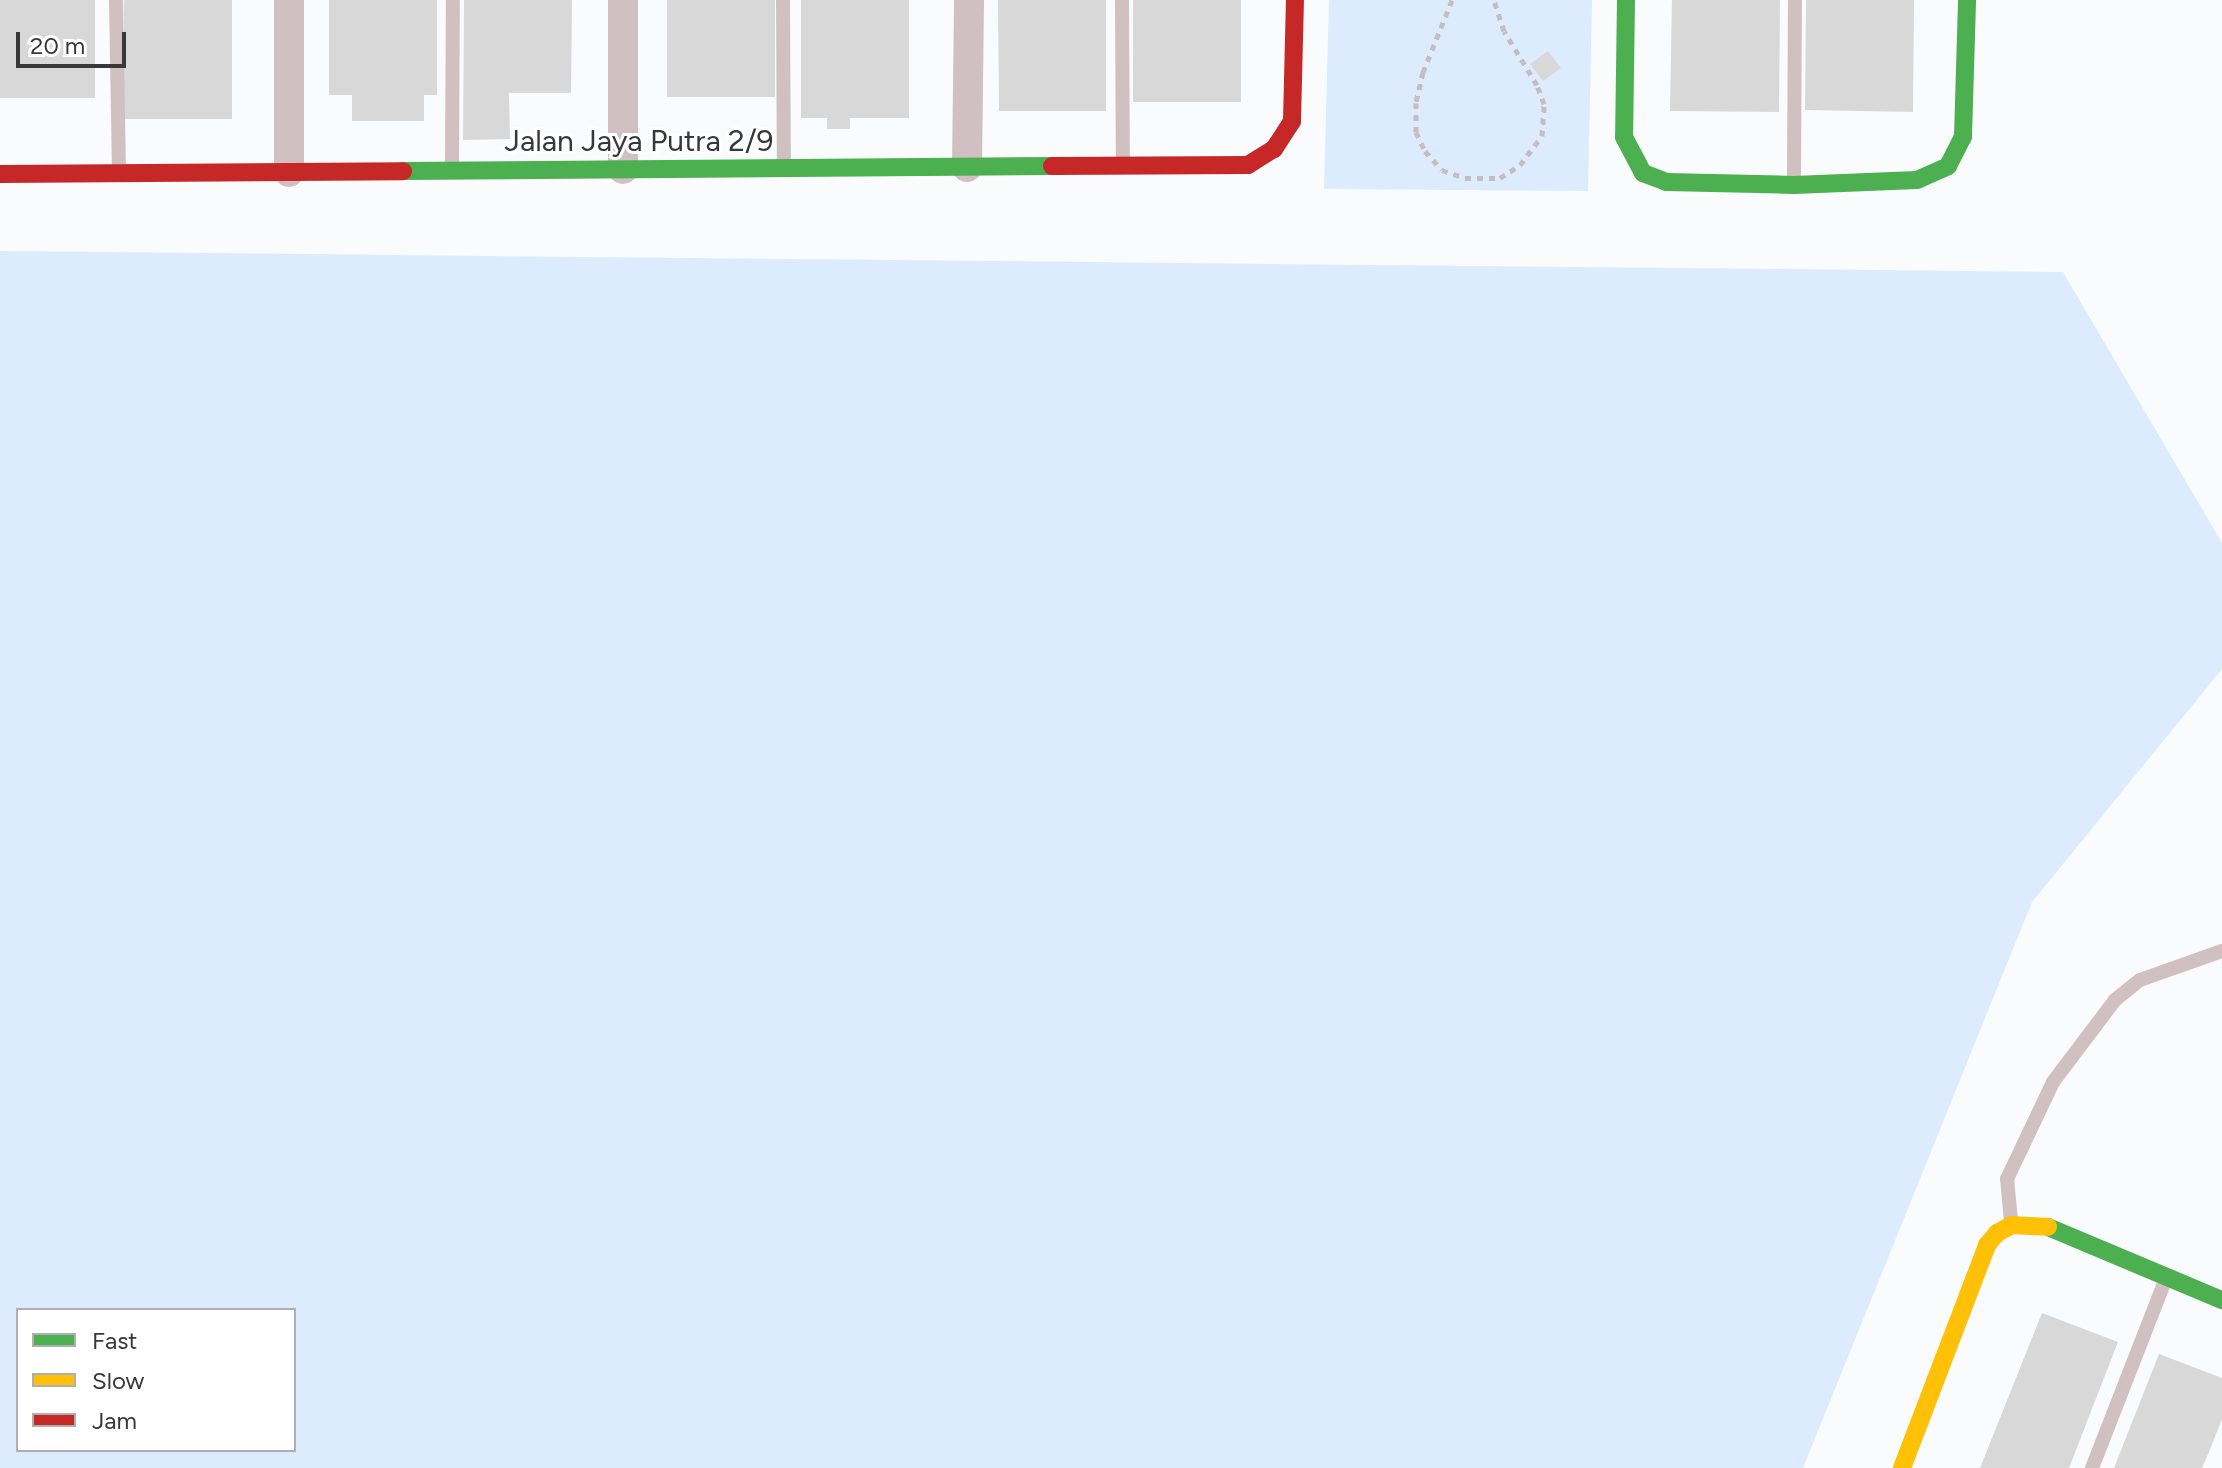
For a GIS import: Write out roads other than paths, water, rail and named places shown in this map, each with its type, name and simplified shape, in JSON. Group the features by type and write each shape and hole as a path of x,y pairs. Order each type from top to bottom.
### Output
{"street":[{"path":"289,0 289,172"},
{"path":"623,0 623,169"},
{"path":"967,167 969,0"},
{"name":"Jalan Jaya Putra 2/9","path":"0,174 1248,165 1274,149 1292,121 1295,0"},
{"path":"1626,0 1624,137 1643,173 1666,182 1794,185 1917,180 1948,166 1963,137 1967,0"},
{"path":"1902,1468 1987,1245 1997,1233 2012,1225 2051,1227 2222,1300"}],"lane":[{"path":"116,0 119,173"},
{"path":"452,171 453,0"},
{"path":"783,0 784,168"},
{"path":"1122,0 1123,166"},
{"path":"1794,185 1795,0"},
{"path":"2012,1225 2007,1179 2053,1082 2115,1000 2140,980 2222,951"},
{"path":"2092,1468 2166,1277"}]}
